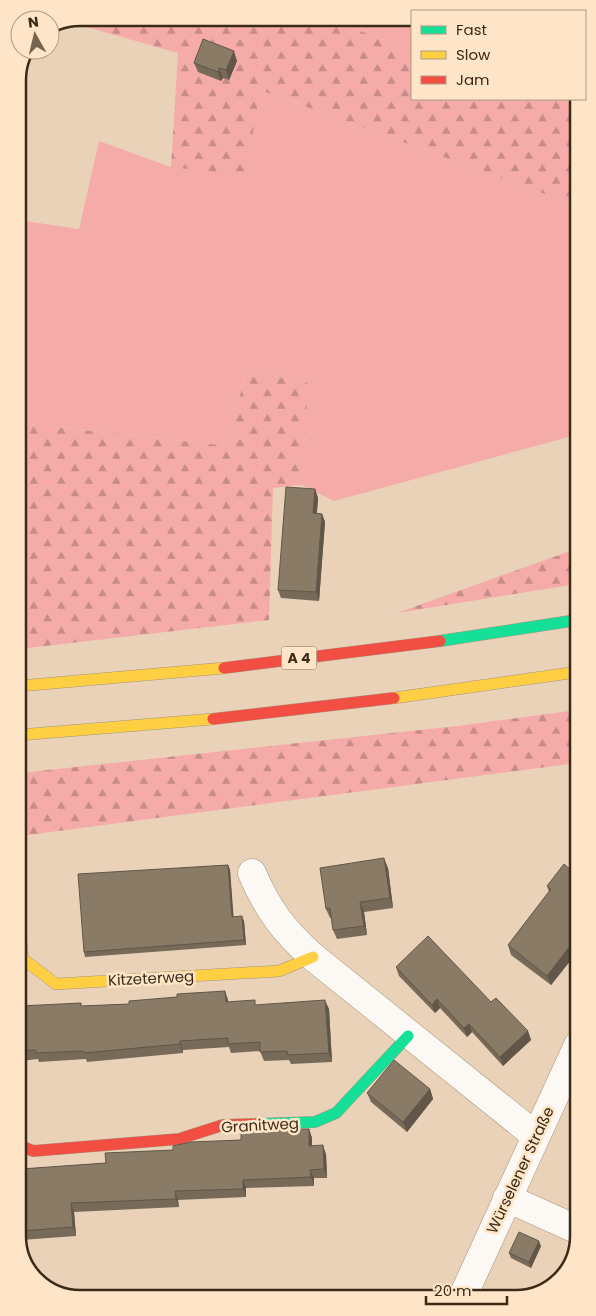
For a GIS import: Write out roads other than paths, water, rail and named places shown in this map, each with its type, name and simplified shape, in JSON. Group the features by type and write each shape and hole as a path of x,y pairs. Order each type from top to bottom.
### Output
{"main road":[{"name":"A 4","path":"26,686 103,681 436,643 570,621"},
{"path":"26,736 113,730 436,693 570,673"},
{"name":"Kitzeterweg","path":"26,961 56,984 279,971 313,957"},
{"name":"Granitweg","path":"26,1148 33,1151 70,1149 179,1139 223,1125 315,1122 336,1113 408,1036"}],"street":[{"path":"252,873 265,903 292,938 408,1036 536,1136"},
{"name":"Würselener Straße","path":"466,1290 570,1062"},
{"path":"507,1198 570,1226"}]}
